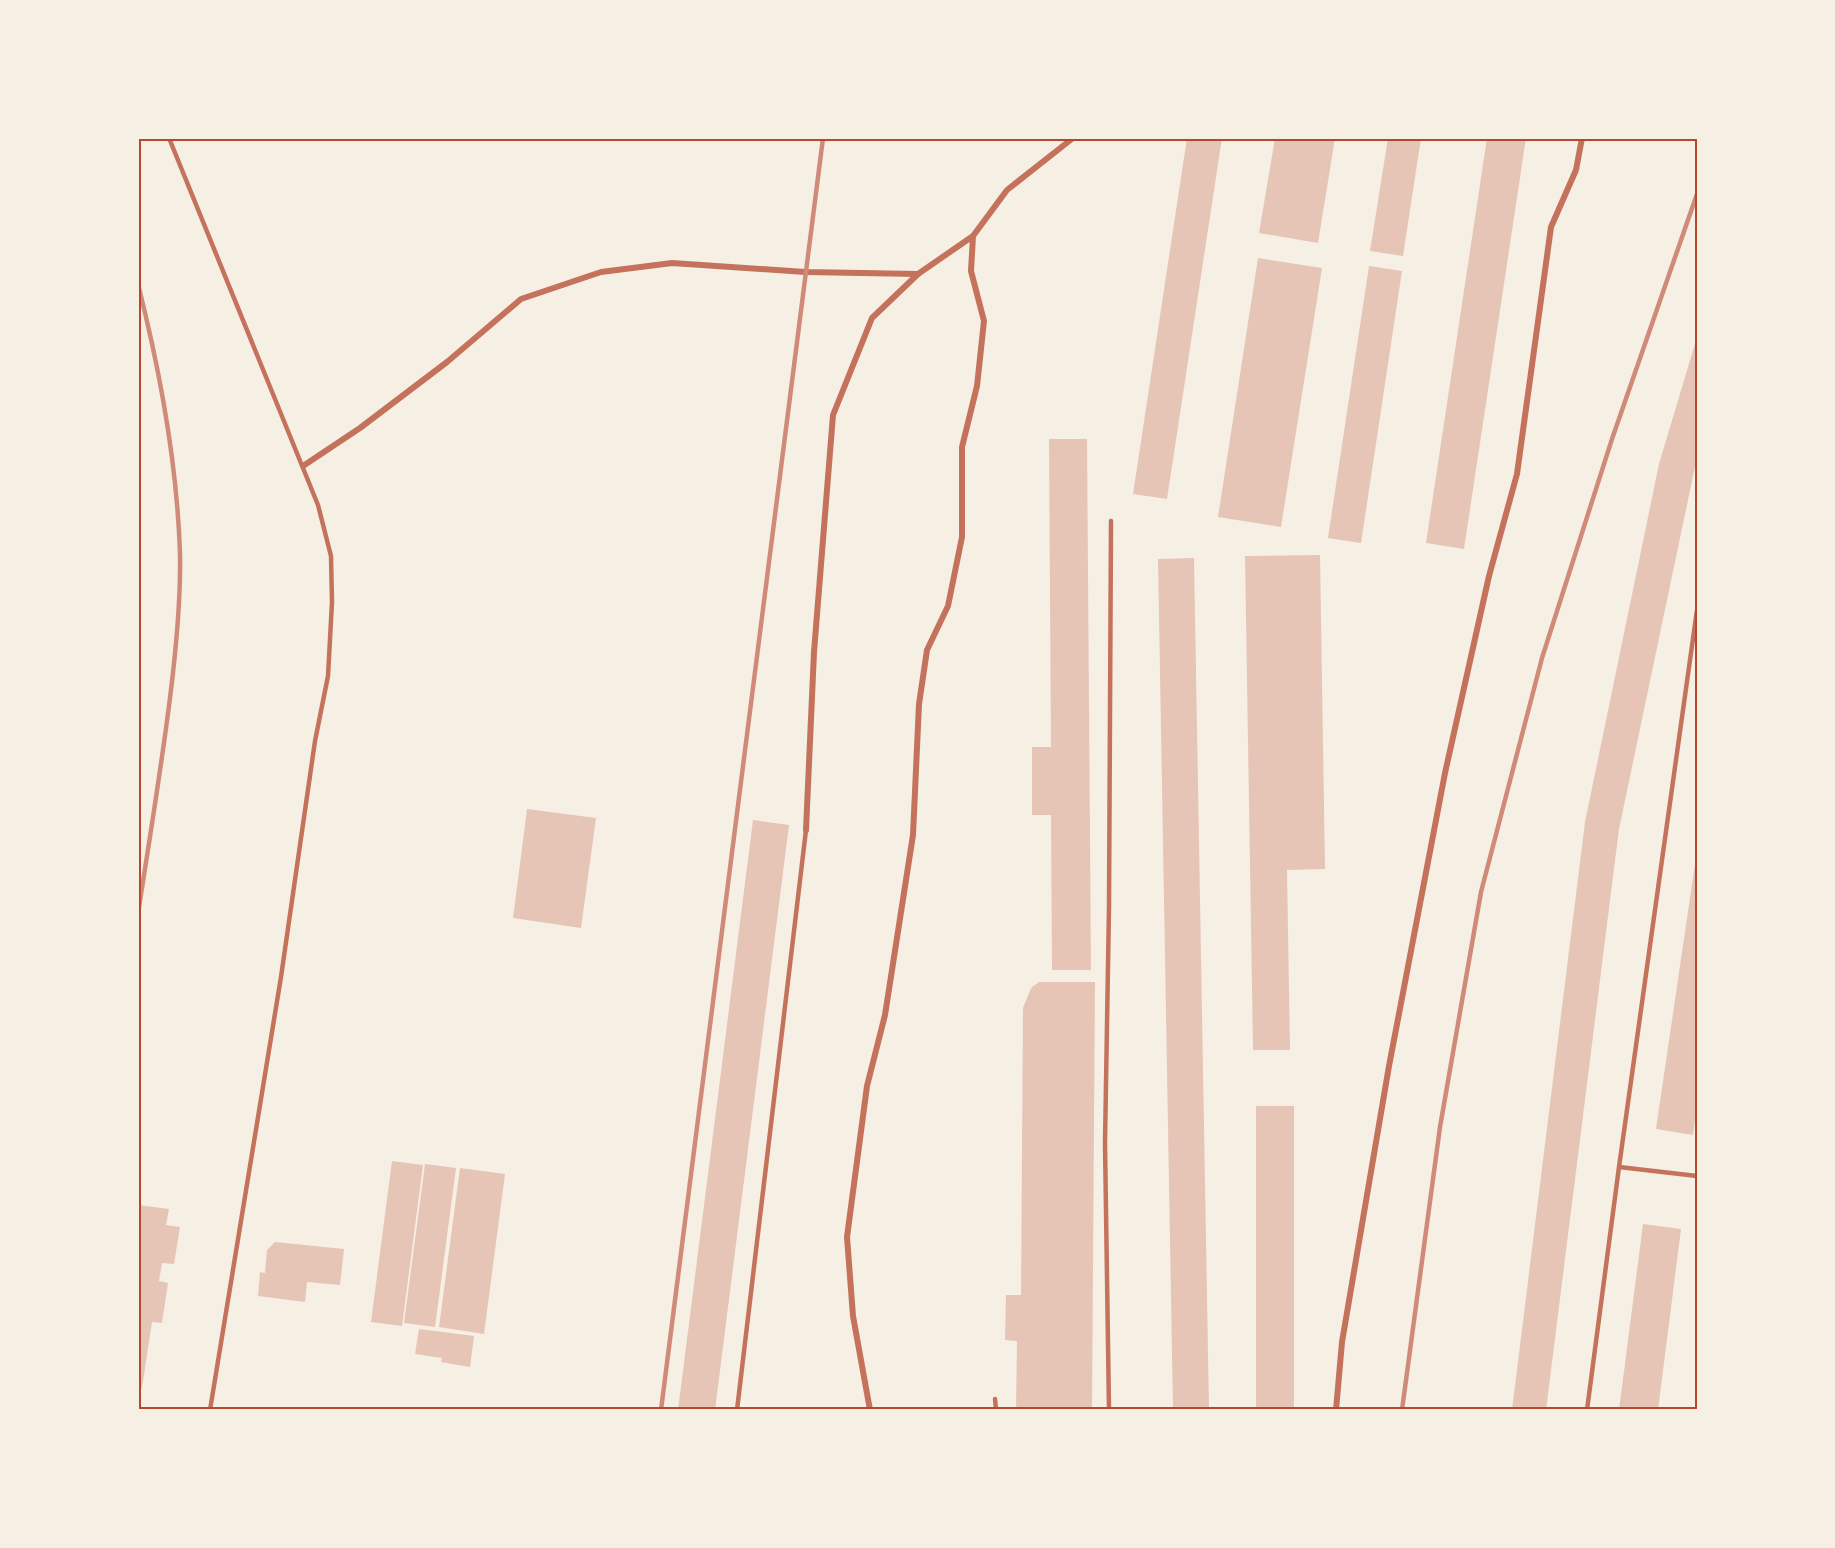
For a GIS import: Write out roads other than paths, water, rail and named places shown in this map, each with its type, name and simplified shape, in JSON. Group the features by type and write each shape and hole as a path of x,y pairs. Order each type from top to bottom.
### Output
{"street":[{"path":"806,830 814,652 833,415 872,318 918,274 973,236 1007,190 1074,138"},
{"path":"1336,1410 1342,1342 1389,1066 1445,773 1489,576 1517,474 1551,227 1576,170 1582,138"},
{"path":"870,1410 853,1316 847,1237 867,1086 885,1016 913,835 919,704 927,650 948,606 962,537 962,447 977,386 984,321 971,271 973,236"},
{"path":"303,466 360,428 447,362 521,299 602,272 672,263 806,272 918,274"}],"lane":[{"path":"169,138 303,466 318,505 331,556 332,602 328,676 315,741 281,977 210,1410"},
{"path":"1109,1410 1105,1143 1111,521"},
{"path":"1587,1410 1618,1167 1697,610"},
{"path":"737,1410 806,830"},
{"path":"1618,1167 1697,1176"},
{"path":"995,1399 996,1410"}],"railway":[{"path":"661,1410 823,138"},
{"path":"1402,1410 1440,1127 1481,892 1542,658 1612,439 1697,194"},
{"path":"138,284 166,417 175,485 180,553 178,626 170,698 138,914"}]}
